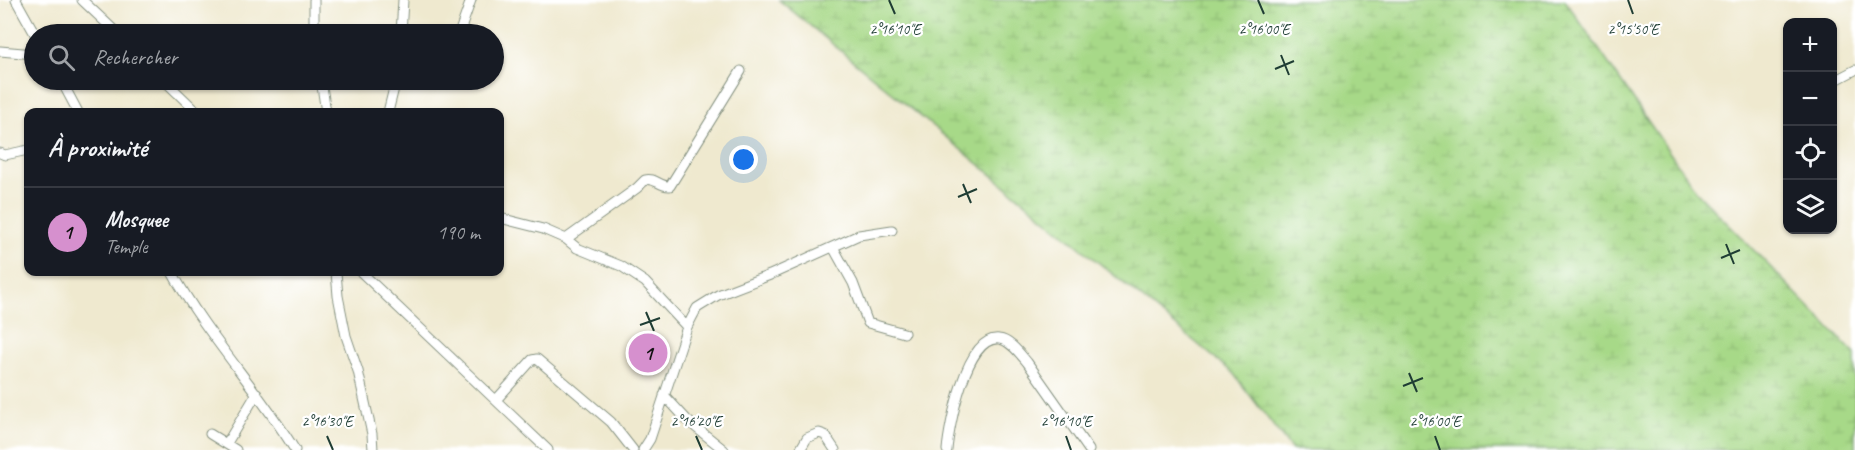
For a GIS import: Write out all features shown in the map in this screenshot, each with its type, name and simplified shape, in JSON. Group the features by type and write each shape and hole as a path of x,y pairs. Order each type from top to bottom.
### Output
{"street":[{"path":"16,0 29,24"},
{"path":"82,0 107,24"},
{"path":"314,0 314,24"},
{"path":"402,24 403,0"},
{"path":"463,24 471,0"},
{"path":"0,51 24,53"},
{"path":"1837,79 1855,70"},
{"path":"566,239 645,180 653,179 664,186 670,186 741,71"},
{"path":"66,90 75,108"},
{"path":"174,90 193,108"},
{"path":"323,90 325,108"},
{"path":"389,108 394,90"},
{"path":"0,153 5,155 24,149"},
{"path":"504,219 543,229 566,239 577,248 621,266 645,282 687,327"},
{"path":"643,450 650,439 687,327 697,308 704,302 859,235 892,230"},
{"path":"833,247 853,283 868,323 904,333"},
{"path":"174,276 198,316 256,393 295,450"},
{"path":"336,276 338,296 372,434 373,450"},
{"path":"365,276 548,450"},
{"path":"947,450 958,392 966,371 984,345 993,339 1002,339 1016,349 1089,450"},
{"path":"496,400 532,360 537,359 611,422 633,450"},
{"path":"227,443 256,393"},
{"path":"664,395 688,422 724,450"},
{"path":"800,450 807,438 819,432 825,435 835,450"},
{"path":"210,434 236,450"}],"green space":[{"path":"779,0 1565,0 1696,191 1855,354 1855,450 1292,450 1233,373"}],"place":[{"name":"Mosquee","path":"648,353"}]}
